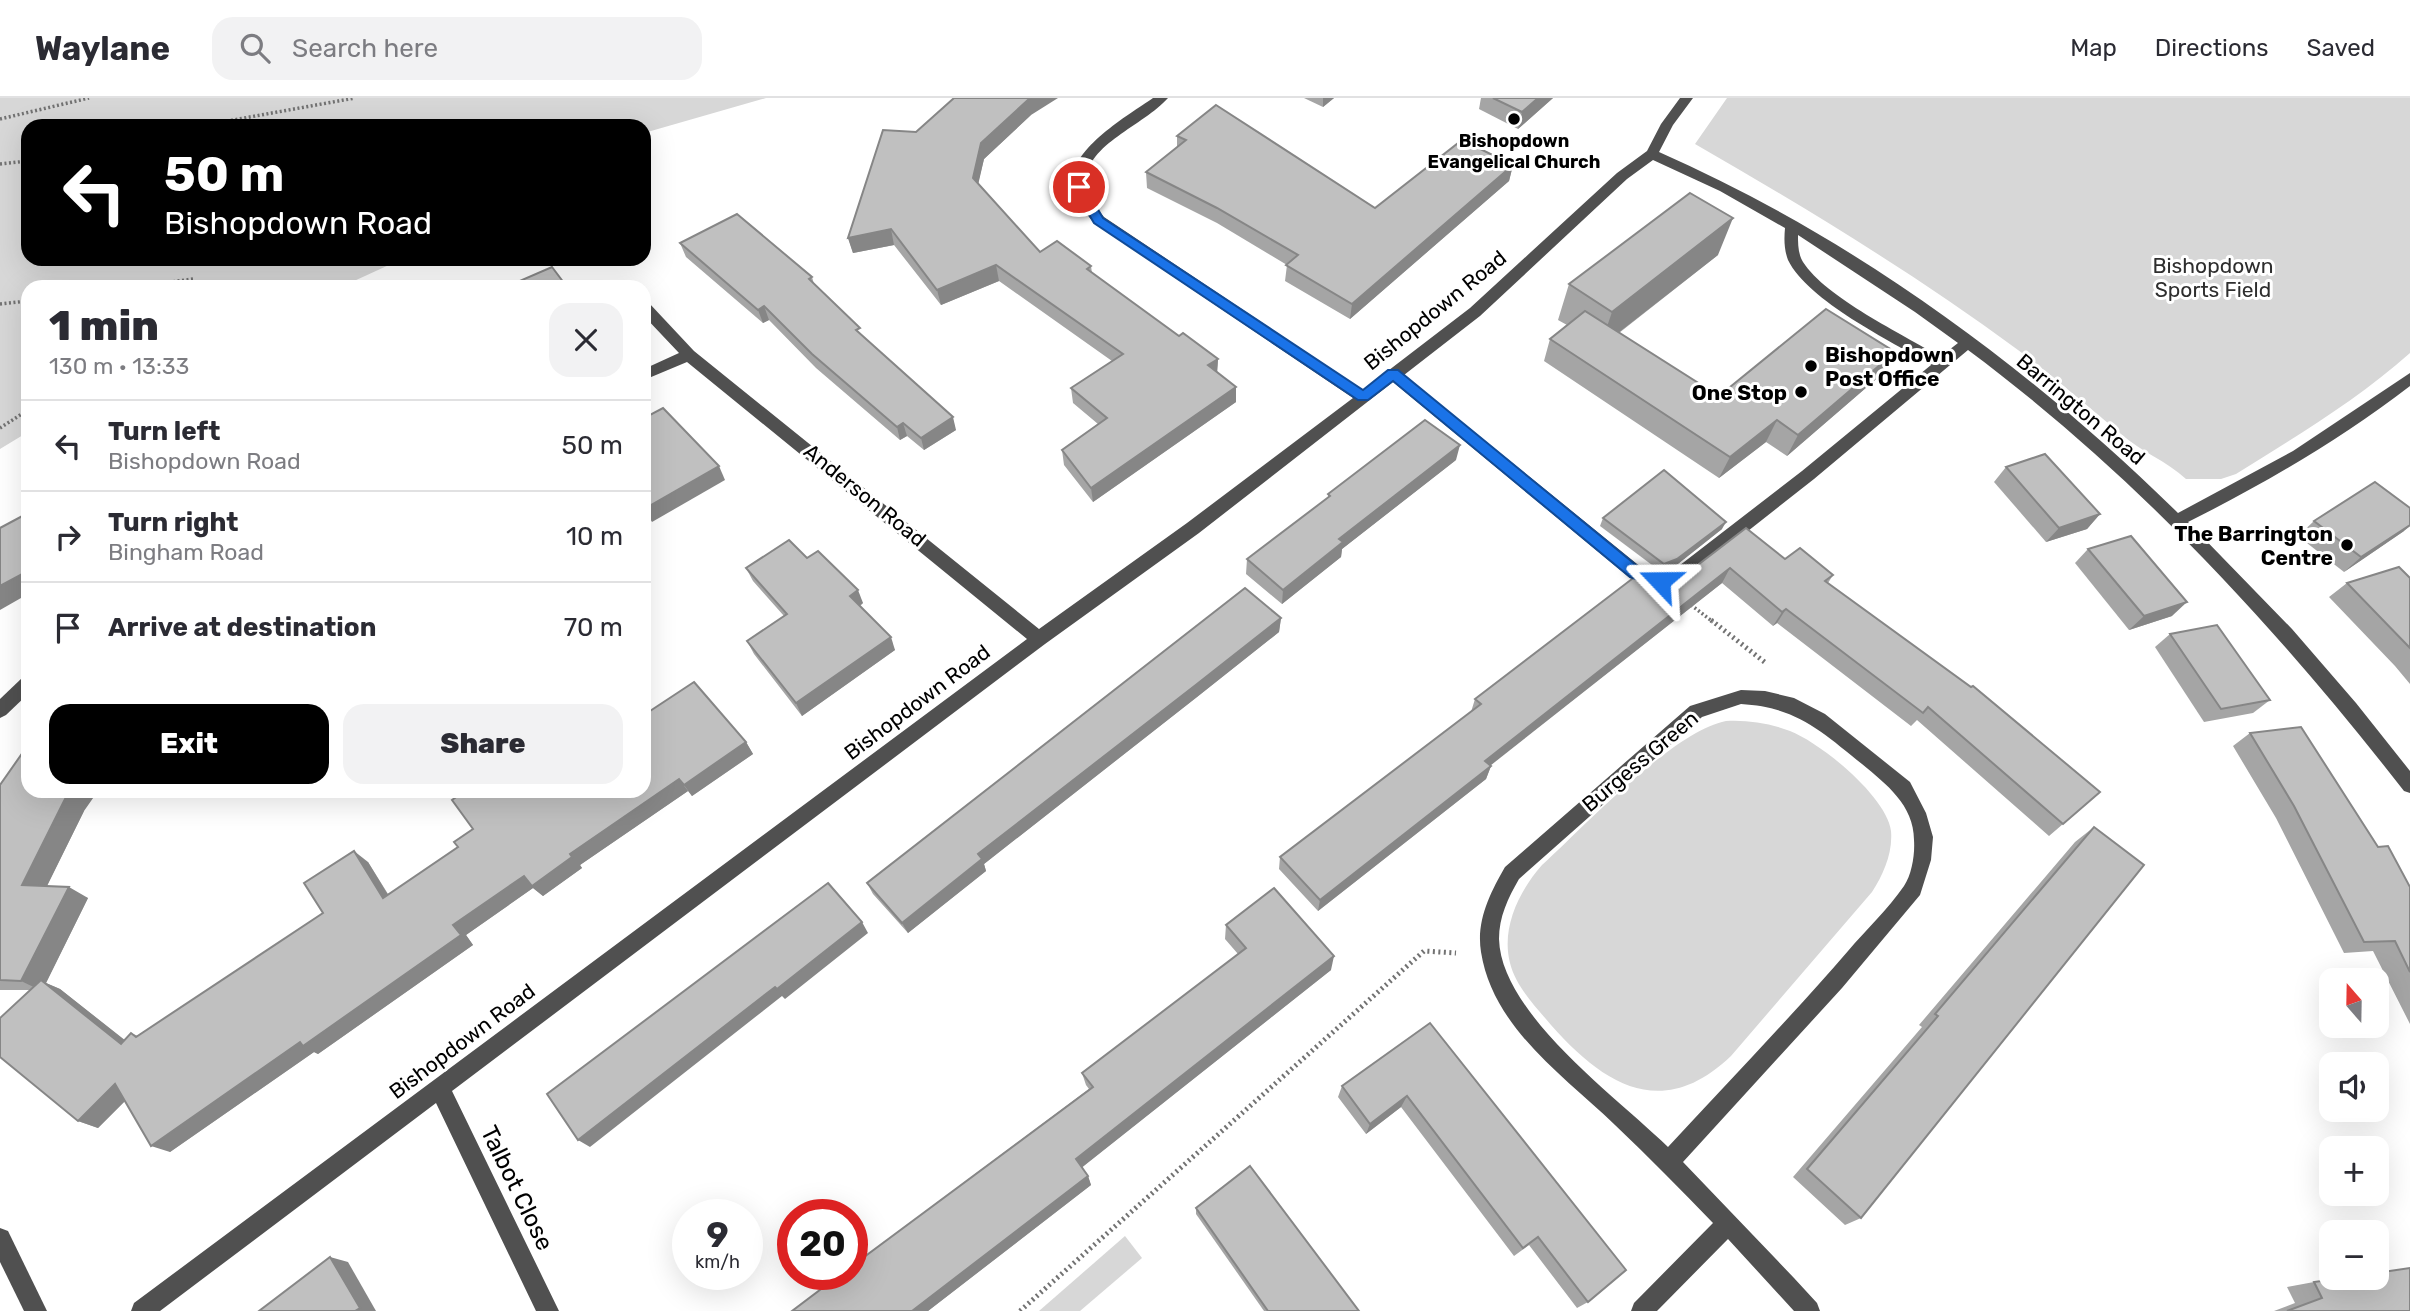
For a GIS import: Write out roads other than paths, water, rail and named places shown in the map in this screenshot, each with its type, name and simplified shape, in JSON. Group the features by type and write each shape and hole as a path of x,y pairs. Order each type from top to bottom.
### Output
{"street":[{"path":"1162,98 1089,155 1079,177 1079,187 1088,208 1099,220 1363,397"},
{"name":"Bishopdown Road","path":"142,1311 1039,639 1192,528 1475,312 1622,176 1653,154 1667,124 1687,98"},
{"name":"Barrington Road","path":"1653,154 1701,174 1868,272 1968,342 2089,440 2178,520 2294,644 2410,785"},
{"path":"1792,225 1790,245 1799,267 1822,289 1941,364"},
{"name":"Anderson Road","path":"651,314 689,355 1039,639"},
{"path":"1393,374 1636,573 1660,581 1681,574 1808,475 1968,342"},
{"path":"651,372 689,355"},
{"path":"2178,520 2272,473 2365,412 2410,378"},
{"path":"0,710 21,689"},
{"name":"Burgess Green","path":"1668,1162 1835,981 1913,889 1922,860 1924,837 1917,813 1904,788 1819,719 1794,706 1765,698 1741,697 1696,711 1511,873 1494,903 1488,929 1490,954 1510,1003 1535,1033 1668,1162 1809,1311"},
{"name":"Talbot Close","path":"439,1087 548,1311"},
{"path":"1642,1311 1728,1223"},
{"path":"0,1239 36,1311"}],"place":[{"name":"Bishopdown Evangelical Church","path":"1514,119"},
{"name":"Bishopdown Post Office","path":"1811,366"},
{"name":"One Stop","path":"1801,392"},
{"name":"The Barrington Centre","path":"2347,545"}],"park label":[{"name":"Bishopdown Sports Field","path":"2213,277"}]}
